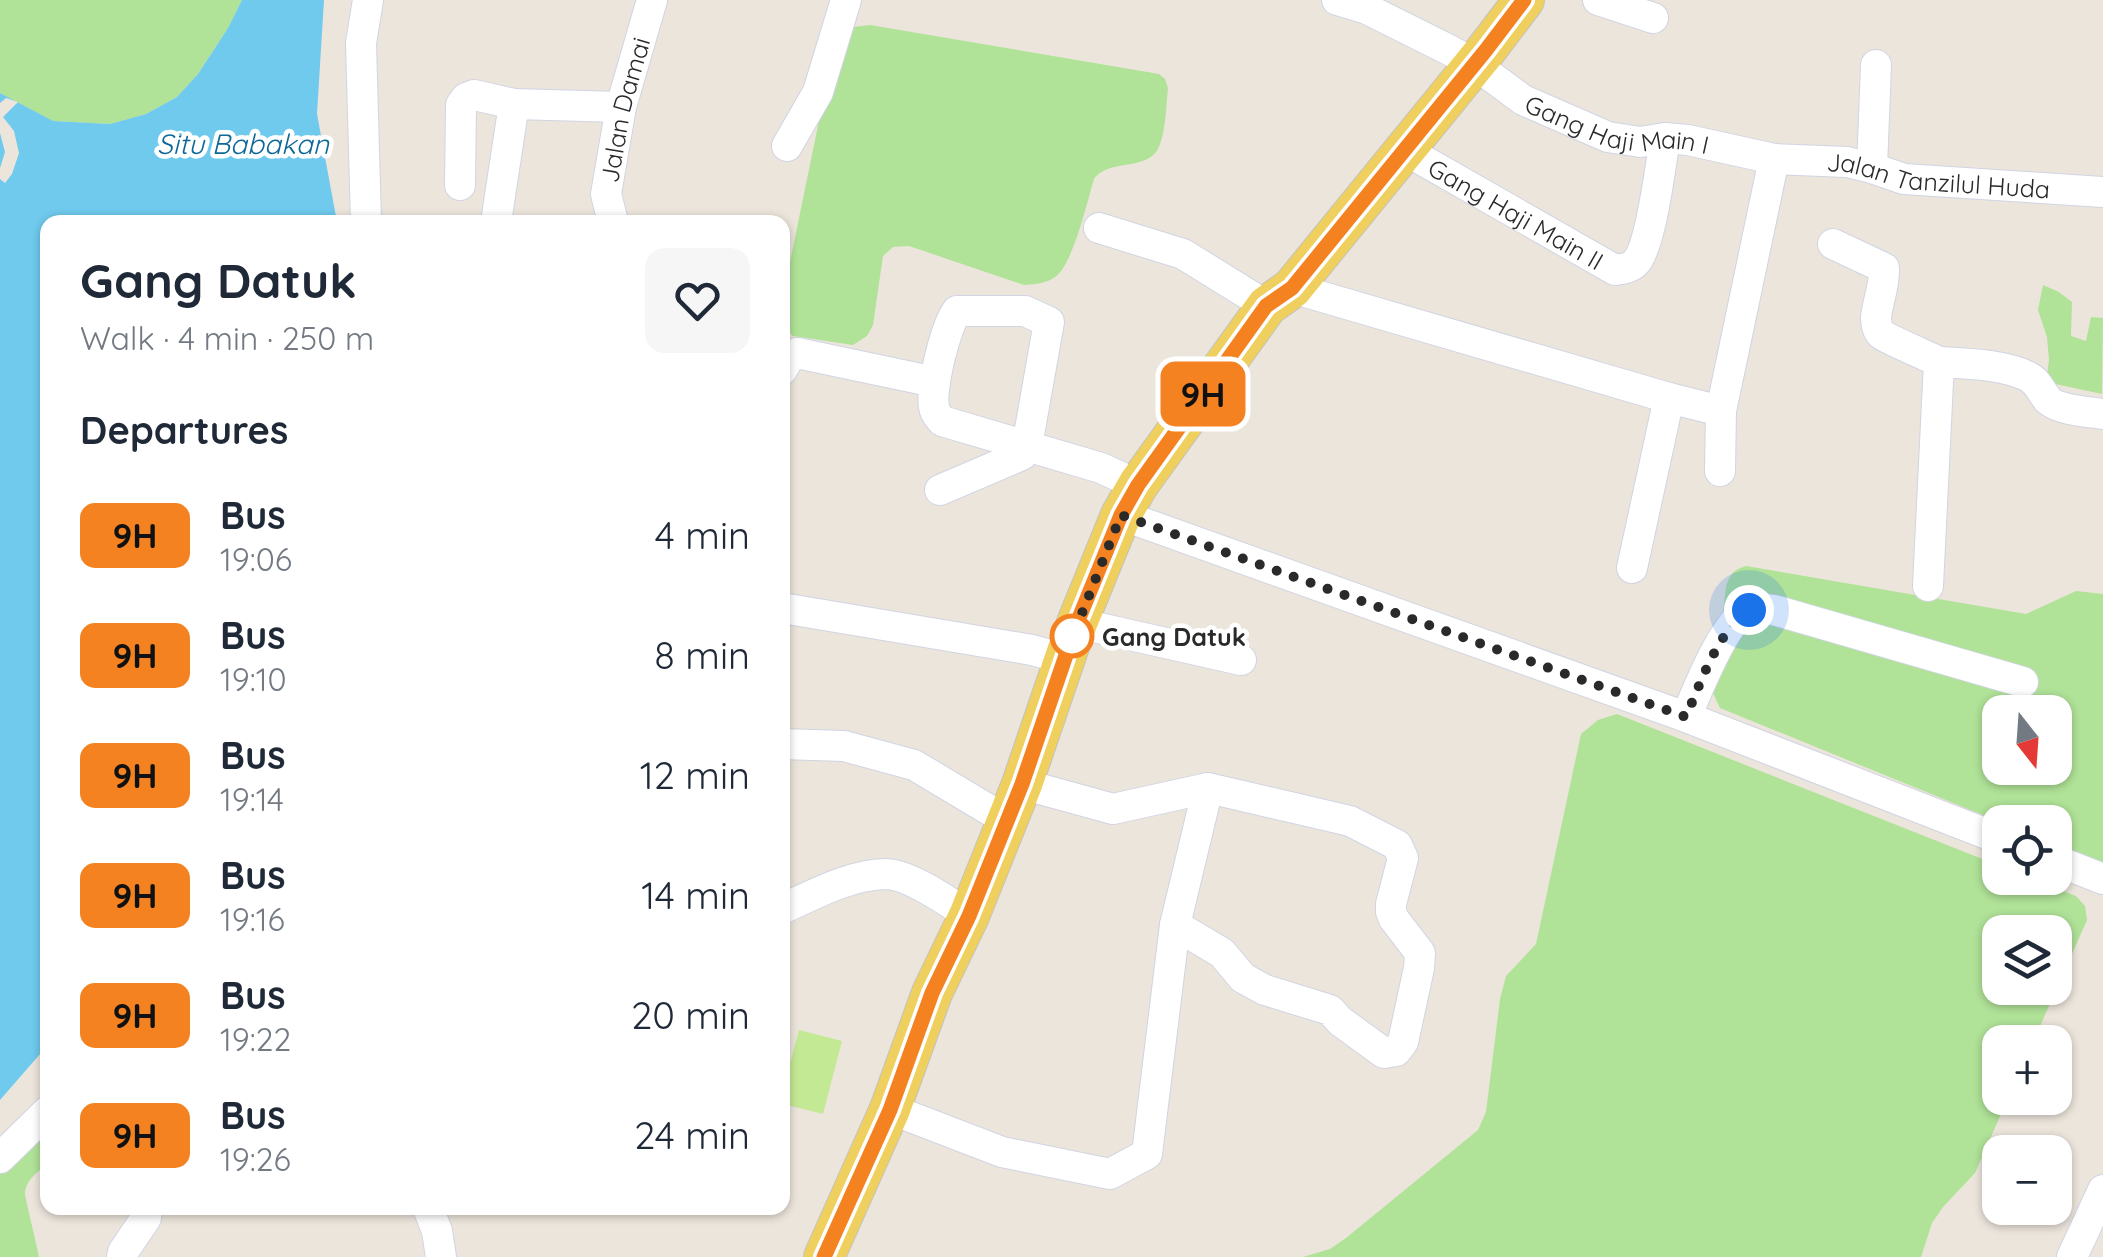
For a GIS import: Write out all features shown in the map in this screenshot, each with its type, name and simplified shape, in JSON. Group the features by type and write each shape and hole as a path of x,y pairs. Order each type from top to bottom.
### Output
{"main road":[{"path":"824,1257 890,1110 932,993 955,906 999,805 1121,487 1405,150 1464,58 1524,0"}],"street":[{"path":"366,215 361,43 368,0"},
{"name":"Jalan Damai","path":"611,215 606,194 620,106 652,0"},
{"path":"787,146 818,92 846,0"},
{"name":"Gang Haji Main I","path":"1337,0 1367,9 1464,58 1523,100 1608,137 1640,142 1688,140 1774,158"},
{"path":"1598,0 1653,18"},
{"path":"1872,168 1876,64"},
{"path":"460,186 460,117 466,98 514,104 620,106"},
{"path":"497,215 514,104"},
{"name":"Gang Haji Main II","path":"1405,150 1614,270 1639,260 1666,138"},
{"path":"1720,471 1721,411 1774,158"},
{"name":"Jalan Tanzilul Huda","path":"1774,158 1836,161 1904,180 2103,192"},
{"path":"1099,228 1183,254 1279,297 1721,411"},
{"path":"1833,244 1884,268 1876,320 1885,338 1939,362 1989,366 2027,376 2057,406 2103,414"},
{"path":"940,490 1022,456 1027,446 1049,322 1025,311 957,310 950,321 933,401 934,412 942,420 1027,446 1686,717 1982,832"},
{"path":"790,357 797,354 936,382"},
{"path":"1928,586 1939,362"},
{"path":"1632,568 1669,398"},
{"path":"790,609 1057,647 1241,660"},
{"path":"1686,717 1717,650 1734,622 1749,610 1774,610 2023,682"},
{"path":"790,744 844,746 914,765 999,805 1113,808 1208,788 1350,821 1398,845 1404,858 1392,912 1420,953 1400,1048 1384,1053 1340,1022 1330,1010 1266,990 1243,978 1222,952 1175,925"},
{"path":"890,1110 1002,1152 1110,1174 1147,1154 1175,925 1208,788"},
{"path":"2072,866 2103,878"},
{"path":"790,905 837,884 889,874 955,906"},
{"path":"0,1158 40,1118"},
{"path":"2072,1257 2103,1190"},
{"path":"122,1257 146,1215"},
{"path":"431,1215 441,1257"}],"green space":[{"path":"0,0 242,0 198,74 177,97 146,114 110,124 52,121 0,93"},
{"path":"870,25 1159,74 1168,88 1160,144 1148,159 1110,168 1094,179 1068,260 1055,277 1024,285 909,246 893,247 883,256 873,325 867,336 853,345 793,336 790,262 836,38 853,27"},
{"path":"2043,285 2072,302 2071,336 2086,341 2091,317 2103,318 2102,394 2046,382 2047,337 2038,310"},
{"path":"1746,566 2026,614 2076,591 2103,594 2103,864 2072,852 2072,805 1982,805 1982,815 1720,708 1713,693 1726,587 1733,573"},
{"path":"1617,714 1982,859 1982,895 2072,894 2085,906 2087,920 2072,954 2072,915 1982,915 1982,1005 2049,1005 2041,1025 1982,1025 1982,1115 2001,1115 1992,1135 1982,1135 1982,1157 1975,1173 1932,1223 1921,1257 1303,1257 1330,1249 1346,1238 1478,1130 1486,1112 1500,999 1506,976 1536,944 1581,734 1598,720"},
{"path":"799,1030 842,1041 823,1114 790,1106 790,1064"},
{"path":"40,1126 40,1170 29,1181 25,1195 39,1257 0,1257 0,1169"}],"water":[{"name":"Situ Babakan","path":"242,0 324,0 317,114 336,215 40,215 40,1054 0,1100 0,93 53,121 110,124 146,114 177,97 198,74"}],"pier":[{"path":"6,98 18,102 3,117 14,131 19,153 5,183 0,179 5,152 0,133 0,103"}],"bus line":[{"name":"9H","path":"824,1257 890,1110 932,993 969,916 1022,784 1077,623 1121,515 1138,485 1266,306 1292,288 1524,0"}],"place":[{"name":"Gang Datuk","path":"1072,636"}],"route":[{"path":"1072,636 1071,641 1121,515 1686,717 1717,650 1734,622 1749,610"}]}
